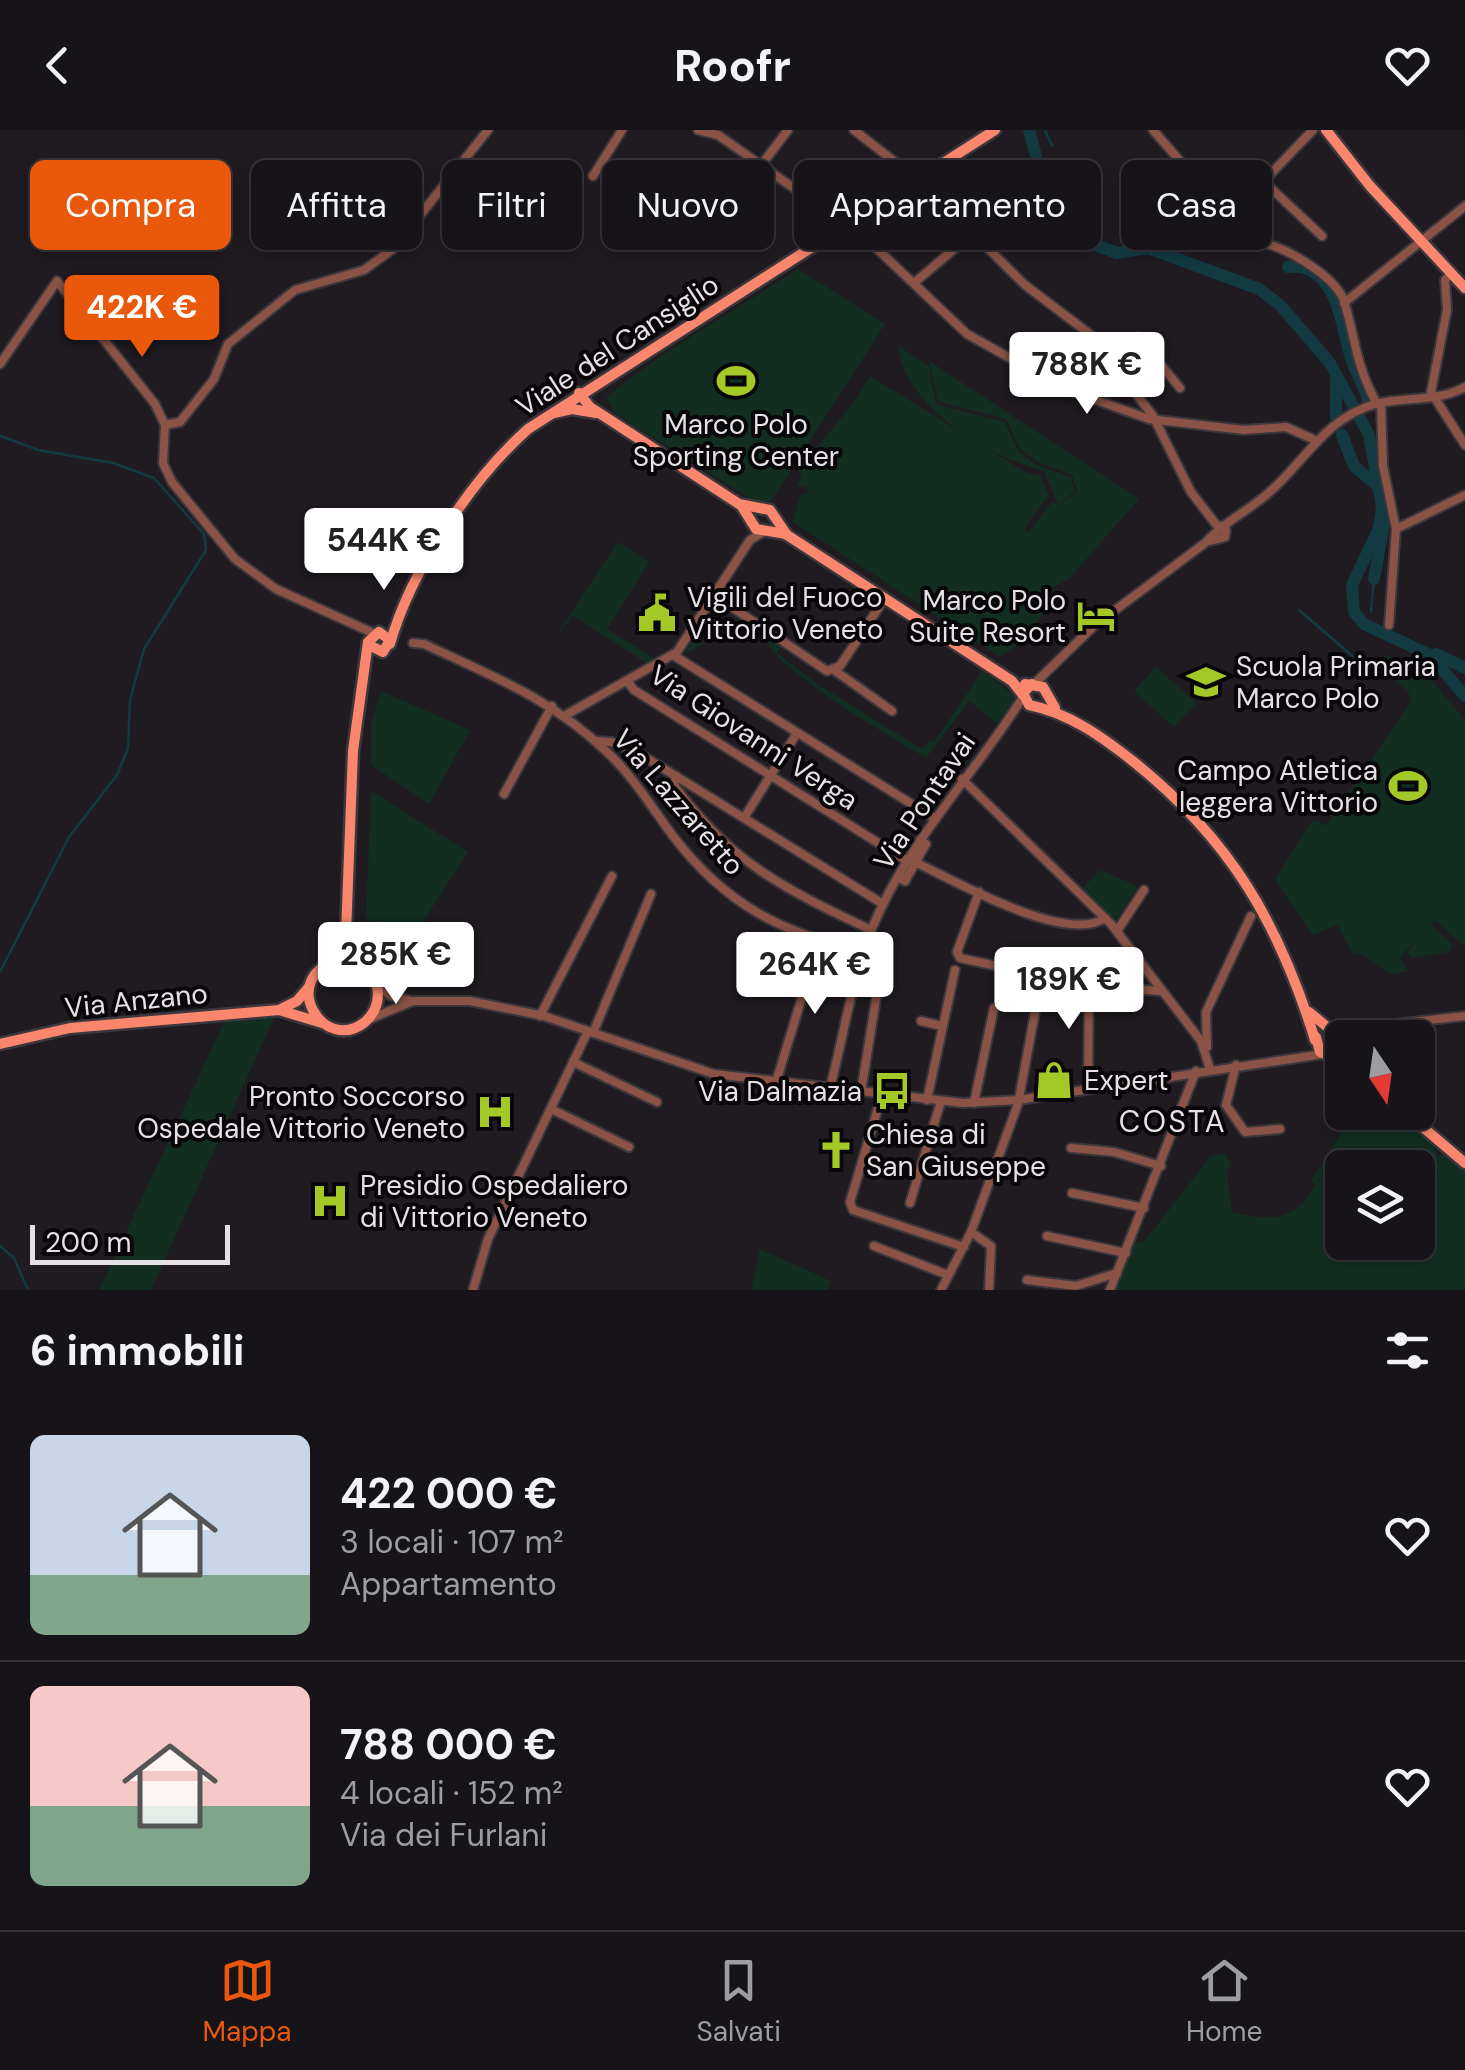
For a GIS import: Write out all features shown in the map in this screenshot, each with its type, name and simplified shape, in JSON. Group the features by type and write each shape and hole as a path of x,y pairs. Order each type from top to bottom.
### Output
{"main road":[{"name":"Viale del Cansiglio","path":"947,160 995,130"},
{"path":"1326,130 1465,288"},
{"name":"Viale del Cansiglio","path":"358,713 372,664 386,648 415,585 481,477 543,417 811,250"},
{"path":"602,414 595,399 606,376"},
{"path":"578,393 602,414 741,505 767,511 788,535 1012,680 1029,701 1056,709 1126,756 1213,834 1257,900 1305,1008 1315,1040 1325,1054"},
{"path":"543,417 572,409 602,414"},
{"path":"741,505 752,523 766,531 788,535"},
{"path":"752,523 753,515 767,511"},
{"path":"766,531 774,523 767,511"},
{"name":"Viale del Cansiglio","path":"328,964 346,934 358,713 372,638 415,585"},
{"path":"372,638 386,648"},
{"path":"372,638 386,648"},
{"path":"1012,680 1033,684 1046,693 1056,709"},
{"path":"1029,701 1033,684"},
{"path":"1029,701 1046,693"},
{"name":"Viale del Cansiglio","path":"346,934 362,966"},
{"path":"279,1010 297,1001 328,964 345,960 362,966 375,981 378,998 366,1021 348,1029 323,1023 309,1003 309,987"},
{"path":"1305,1008 1325,1025"},
{"name":"Via Anzano","path":"0,1044 84,1026 279,1010 323,1023"},
{"path":"1315,1040 1325,1031"},
{"path":"1426,1130 1465,1163"}],"street":[{"path":"165,425 180,422 202,393 228,344 294,290 364,270 393,248 488,130"},
{"path":"594,176 622,130"},
{"path":"698,130 718,135 756,160"},
{"path":"765,160 788,130"},
{"path":"854,130 892,160"},
{"path":"866,140 875,130"},
{"path":"1154,130 1180,160"},
{"path":"1272,170 1312,130"},
{"path":"1272,189 1322,236"},
{"path":"1344,303 1465,206"},
{"path":"1272,246 1326,280 1344,303 1396,529 1389,625"},
{"path":"877,250 952,321 990,350 1063,388 1156,420 1244,430 1279,426 1315,440"},
{"path":"914,283 953,250"},
{"path":"990,250 1024,285 1091,335 1156,420 1191,492 1218,530"},
{"path":"1450,274 1445,280 1448,306 1431,374 1435,398 1465,445"},
{"path":"0,364 55,283 155,404 165,425 164,463 172,482 235,559 276,589 372,638"},
{"path":"1108,356 1138,338 1180,388"},
{"path":"1033,684 1094,626 1266,496 1328,426 1367,408 1435,398 1465,387"},
{"path":"1126,412 1138,410 1141,398"},
{"path":"1396,529 1465,495"},
{"path":"751,539 752,523"},
{"path":"564,716 673,655 751,539 766,531"},
{"path":"714,595 797,648 819,668 834,670 892,711"},
{"path":"834,670 884,598"},
{"name":"Via Lazzaretto","path":"412,643 424,644 552,706 596,741 707,874 766,920 819,942 864,951"},
{"path":"673,655 934,818"},
{"path":"1046,693 1052,668"},
{"name":"Via Giovanni Verga","path":"628,682 771,776 911,861 1024,912 1090,925 1105,918"},
{"name":"Via Pontavai","path":"830,1088 864,951 883,904 962,779 1012,714 1029,701"},
{"path":"504,794 552,706"},
{"path":"744,818 797,733"},
{"path":"596,741 630,749 883,904"},
{"path":"676,776 674,785 730,850 788,890 871,930"},
{"path":"962,779 1117,931 1207,1054"},
{"path":"540,1016 612,876"},
{"path":"1117,931 1144,890"},
{"path":"979,892 962,932 958,956 1089,986 1140,988 1164,995"},
{"path":"473,1290 488,1239 590,1032 651,894"},
{"path":"1195,1033 1204,1032 1217,984 1251,916"},
{"path":"776,1082 819,942"},
{"path":"927,1100 955,970"},
{"path":"1140,988 1148,982 1148,973"},
{"path":"375,981 391,996 412,1001 470,1002 540,1016 700,1070 940,1101 1018,1100 1298,1055 1325,1054"},
{"path":"1088,1089 1089,986"},
{"path":"941,1290 972,1232 1018,1100 1040,991"},
{"path":"861,1092 877,993"},
{"path":"366,1021 412,1001"},
{"path":"974,1103 994,1008"},
{"path":"1435,1020 1465,1016"},
{"path":"921,1020 942,1026"},
{"path":"1206,1023 1210,1069"},
{"path":"1298,1055 1315,1040"},
{"path":"574,1062 657,1102"},
{"path":"1236,1065 1226,1105 1244,1132 1280,1128"},
{"path":"1110,1290 1196,1071"},
{"path":"882,1095 850,1202 852,1210 964,1246"},
{"path":"910,1203 940,1101"},
{"path":"551,1109 629,1147"},
{"path":"1071,1148 1114,1152 1161,1166"},
{"path":"1072,1193 1144,1208"},
{"path":"972,1232 990,1246 990,1290"},
{"path":"1046,1236 1126,1253"},
{"path":"874,1246 948,1275"},
{"path":"1027,1280 1076,1286 1117,1274"}],"green space":[{"name":"Marco Polo Sporting Center","path":"798,269 885,324 771,501 754,501 616,414 606,397 656,359"},
{"path":"898,346 929,366 936,404 1005,422 1018,451 1037,465 1070,477 1075,490 1060,505 1077,491 1072,475 1038,462 1020,449 1006,419 938,402 929,361 1139,499 1068,580 1049,589 1057,597 1021,642 1000,657 793,522 800,496 808,493 806,487 797,486 802,474 798,471 845,414 870,376 971,438 933,409 916,389","holes":["981,444 1044,471 1058,505 1052,502 1028,533 1025,527 1049,495 1040,475 1027,473"]},
{"path":"618,542 649,562 607,629 657,660 650,665 573,616 555,637"},
{"path":"741,617 804,659 806,665 782,645 777,653 817,684 922,749 929,740 934,743 982,671 1016,697 997,723 969,701 926,758 817,689 754,633 741,630 725,634 684,655 692,641 703,643 736,627 731,623"},
{"name":"Campo Atletica leggera Vittorio","path":"1389,655 1413,665 1431,680 1465,720 1465,947 1435,920 1431,925 1453,945 1449,952 1412,958 1407,953 1418,938 1400,957 1407,971 1391,974 1359,952 1354,955 1337,925 1313,935 1275,880 1311,822 1317,820 1325,826 1328,823 1411,702 1408,691 1380,669"},
{"path":"1156,667 1196,703 1174,727 1134,691"},
{"path":"381,691 470,730 429,804 371,765 371,723"},
{"path":"371,791 468,852 410,942 366,919"},
{"path":"1100,870 1138,886 1116,920 1082,889"},
{"path":"275,1016 151,1290 99,1290 226,1018"},
{"path":"1343,1130 1413,1130 1434,1147 1438,1157 1442,1152 1465,1171 1465,1290 1115,1290 1135,1241 1143,1243 1211,1156 1225,1154 1232,1165 1227,1172 1232,1212 1267,1218 1289,1213 1315,1185 1311,1181 1325,1159 1325,1260 1435,1260 1435,1150 1331,1150"},
{"path":"760,1249 831,1281 827,1290 751,1290"}],"waterway":[{"path":"1029,130 1047,198 1098,246 1117,253 1148,248 1259,289 1280,305 1330,363 1369,435 1382,507 1379,528 1352,585 1354,612 1364,624 1430,655 1465,696"},
{"path":"1045,130 1052,146"},
{"path":"1288,267 1304,268 1327,285 1369,403"},
{"path":"1336,380 1336,418"},
{"path":"1342,435 1354,466 1375,484"},
{"path":"0,436 38,450 113,463 154,478 204,534 206,550 144,649 130,700 128,748 117,775 69,837 0,972"},
{"path":"1374,579 1385,518"},
{"path":"1371,612 1374,579"},
{"path":"1299,610 1364,666"},
{"path":"1436,654 1465,668"},
{"path":"0,1246 14,1258 28,1290"}],"place":[{"name":"Marco Polo Sporting Center","path":"736,381"},
{"name":"Vigili del Fuoco Vittorio Veneto","path":"657,613"},
{"name":"Marco Polo Suite Resort","path":"1096,616"},
{"name":"Scuola Primaria Marco Polo","path":"1206,682"},
{"name":"Campo Atletica leggera Vittorio","path":"1408,786"},
{"name":"Expert","path":"1054,1080"},
{"name":"Via Dalmazia","path":"892,1091"},
{"name":"Pronto Soccorso Ospedale Vittorio Veneto","path":"495,1112"},
{"name":"Chiesa di San Giuseppe","path":"836,1150"},
{"name":"Presidio Ospedaliero di Vittorio Veneto","path":"330,1201"}],"district":[{"name":"COSTA","path":"1173,1122"}]}
